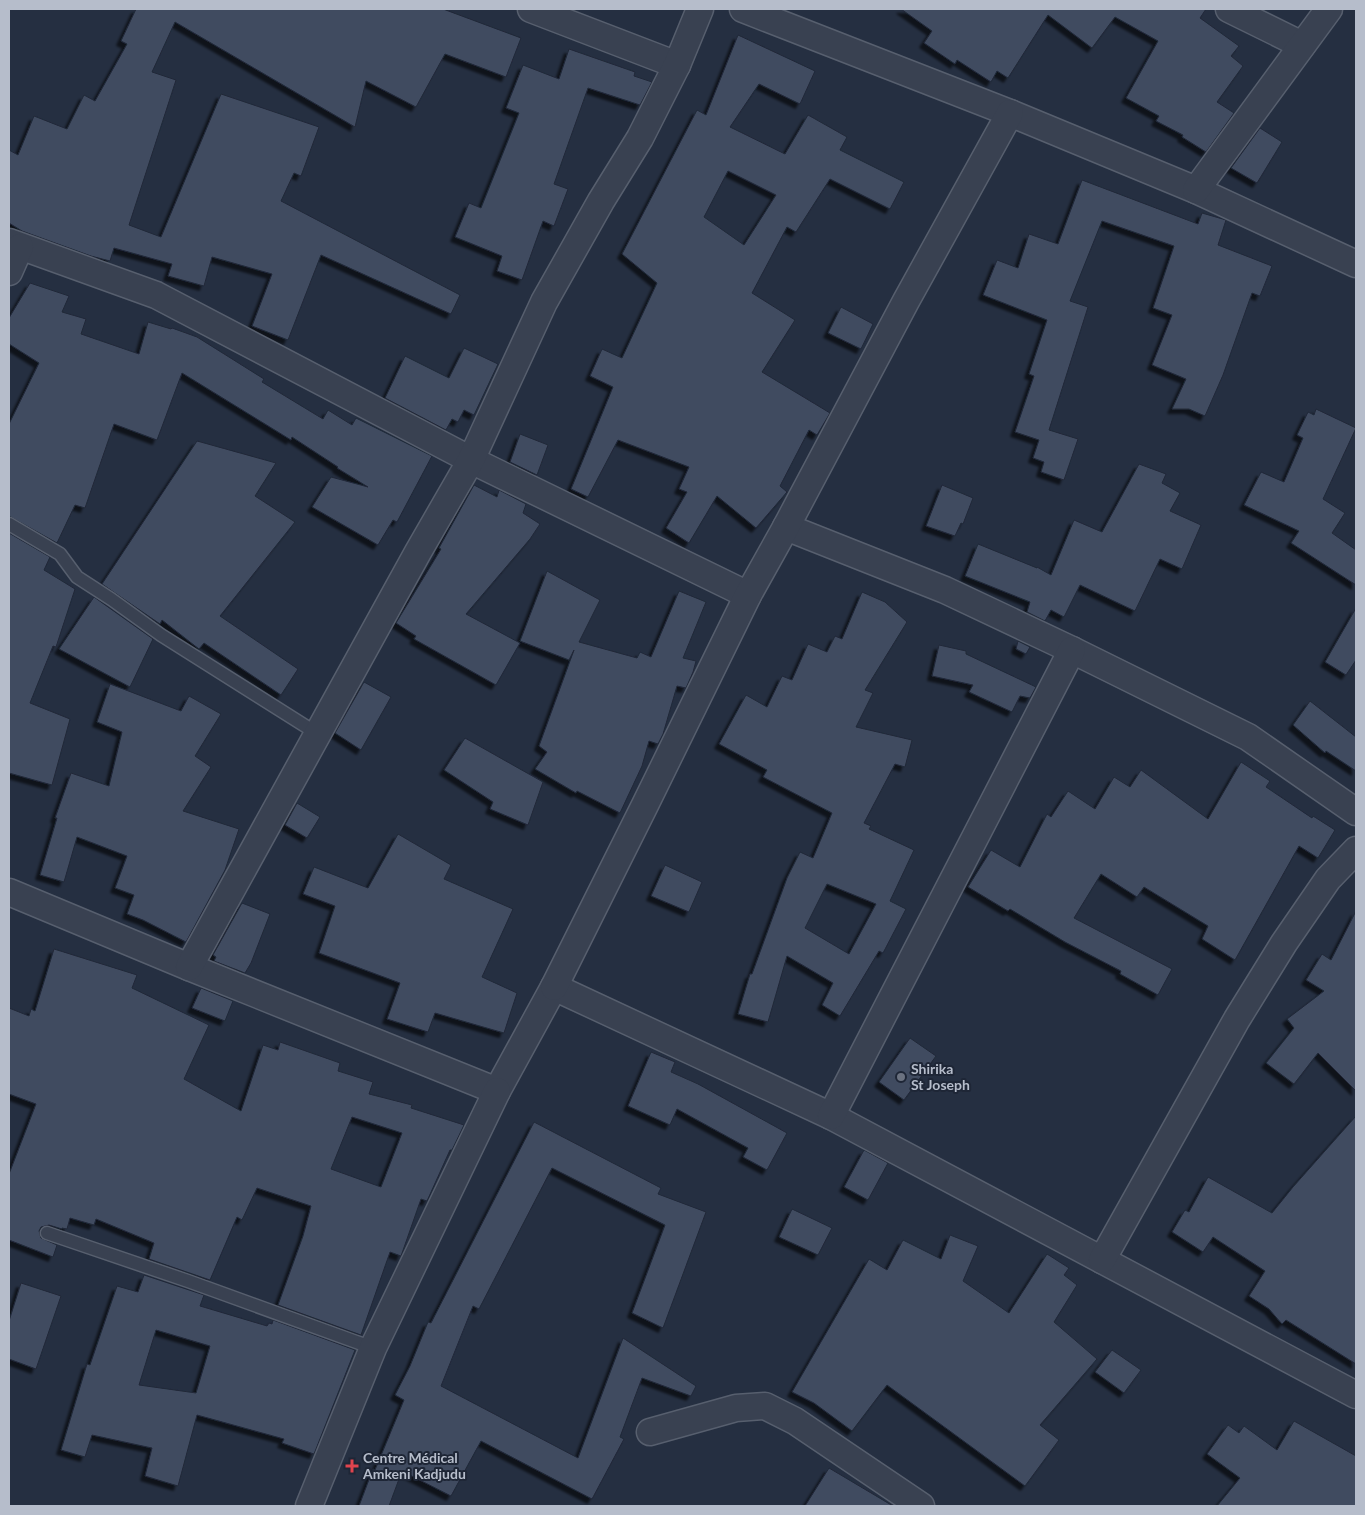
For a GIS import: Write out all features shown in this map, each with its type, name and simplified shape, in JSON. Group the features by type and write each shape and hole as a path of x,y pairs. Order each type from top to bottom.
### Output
{"street":[{"path":"531,9 677,65"},
{"path":"189,967 470,460 544,302 600,201 640,138 677,65 700,9"},
{"path":"744,9 1010,113 1196,190 1356,264"},
{"path":"1229,9 1302,45"},
{"path":"1196,190 1329,9"},
{"path":"309,1506 373,1348 497,1091 554,987 748,595 906,301 1010,113"},
{"path":"9,272 15,245 156,295 470,460 748,595"},
{"path":"786,527 945,590 1072,650 1248,738 1356,812"},
{"path":"830,1116 1072,650"},
{"path":"1102,1260 1237,1019 1279,951 1328,879 1356,850"},
{"path":"9,892 497,1091"},
{"path":"554,987 830,1116 1356,1395"},
{"path":"650,1432 736,1408 765,1406 795,1421 921,1506"}],"lane":[{"path":"9,524 60,554 77,577 161,635 318,734"},
{"path":"47,1233 188,1281 373,1348"}],"building":[{"path":"136,9 443,9 521,38 506,77 445,54 416,107 366,81 355,127 175,22 152,72 176,80 129,225 161,237 221,94 319,127 301,176 294,173 281,201 460,295 451,314 321,255 288,340 252,326 272,274 212,257 204,286 168,276 172,264 114,248 110,261 22,231 9,223 9,150 18,155 34,116 67,129 84,95 95,101 127,44 121,41"},
{"path":"901,9 1206,9 1200,18 1239,46 1231,56 1243,66 1217,102 1234,113 1206,152 1182,137 1183,135 1156,121 1159,116 1126,98 1158,41 1115,17 1092,48 1048,15 1008,78 997,71 991,82 957,60 955,64 924,43 932,31"},
{"path":"738,35 815,71 800,104 759,84 730,127 785,154 808,115 847,137 840,150 904,182 890,209 830,179 796,232 787,227 752,293 795,320 762,372 830,413 817,435 809,430 780,486 787,492 756,528 717,496 689,543 666,528 687,492 679,489 689,467 618,440 588,497 571,489 613,387 590,376 602,349 622,358 657,283 622,254 697,110 706,115","holes":["728,171 776,195 744,245 704,217"]},
{"path":"569,49 635,72 634,76 652,82 640,105 588,88 554,184 568,189 554,226 543,221 522,280 497,271 502,256 455,237 469,203 481,208 519,113 506,108 523,65 559,79"},
{"path":"1260,128 1282,142 1257,183 1231,168"},
{"path":"1082,180 1198,224 1202,213 1226,220 1218,245 1272,266 1260,296 1252,293 1223,375 1205,416 1189,409 1172,409 1186,379 1152,365 1172,315 1153,308 1174,246 1102,221 1070,301 1088,307 1049,430 1078,439 1064,480 1041,472 1044,462 1033,458 1039,440 1015,432 1034,376 1029,374 1047,320 983,295 997,260 1018,268 1029,234 1058,244"},
{"path":"30,283 69,296 62,312 86,319 81,334 139,354 148,322 172,328 197,337 264,379 262,382 323,419 328,410 352,425 356,418 432,456 397,522 393,520 378,545 312,507 331,477 368,487 292,437 291,440 182,373 157,440 114,424 85,508 75,505 57,543 9,516 9,424 39,363 9,344 9,318"},
{"path":"841,307 873,324 861,349 828,333"},
{"path":"464,348 498,364 474,415 464,410 458,422 452,419 446,430 385,398 405,356 449,378"},
{"path":"1316,409 1356,428 1323,499 1345,513 1332,533 1356,550 1356,585 1291,543 1299,531 1244,505 1261,472 1284,482 1303,438 1297,435 1308,412 1314,415"},
{"path":"520,434 548,445 537,475 510,462"},
{"path":"197,441 276,463 255,496 295,522 220,616 298,669 281,695 204,643 199,649 162,620 160,624 102,584"},
{"path":"1139,464 1166,474 1162,483 1180,493 1170,511 1201,525 1182,569 1160,559 1135,611 1080,585 1064,617 1051,610 1045,621 1027,612 1030,602 965,576 978,544 1037,567 1051,575 1074,520 1102,532"},
{"path":"474,485 497,497 499,490 526,504 523,513 540,524 530,539 466,614 520,643 496,685 414,639 416,636 396,623 441,549 439,548"},
{"path":"942,485 973,498 963,524 961,523 955,536 926,526"},
{"path":"9,533 50,557 44,570 75,589 56,647 53,646 30,703 70,719 52,785 9,773"},
{"path":"547,571 600,600 579,642 637,658 640,652 651,657 679,591 706,602 683,658 696,661 693,672 686,688 677,686 663,734 658,744 649,741 642,766 620,813 577,791 576,793 535,769 547,752 539,746 574,650 569,660 520,641"},
{"path":"862,592 885,602 907,622 865,690 873,693 856,727 912,740 905,767 895,764 864,823 871,826 869,829 914,850 890,901 906,909 883,953 879,951 840,1016 822,1005 833,983 787,956 768,1022 738,1014 750,974 752,974 787,878 800,852 813,858 832,813 763,777 767,770 719,744 746,695 767,707 782,676 792,680 808,644 827,652 835,636 842,639","holes":["827,884 876,904 849,954 805,928"]},
{"path":"94,597 153,639 130,687 59,649"},
{"path":"1356,608 1356,660 1346,675 1325,662"},
{"path":"1018,641 1030,647 1026,654 1016,649"},
{"path":"939,645 966,651 966,654 1036,687 1030,698 1020,696 1012,712 969,692 973,685 932,676"},
{"path":"364,682 391,697 361,750 335,733"},
{"path":"110,684 181,711 189,696 221,714 195,756 211,767 183,811 239,829 225,870 186,942 127,914 134,895 115,888 127,856 77,837 64,882 40,875 57,818 55,818 71,773 109,786 122,732 97,722"},
{"path":"1310,701 1356,737 1356,771 1326,751 1325,753 1293,725"},
{"path":"465,738 543,782 528,825 490,809 493,802 444,770"},
{"path":"1241,762 1270,781 1266,787 1312,818 1313,816 1335,830 1318,858 1299,846 1235,960 1202,939 1208,926 1144,887 1137,897 1101,874 1074,918 1172,969 1158,995 1120,974 1121,971 1065,942 1010,909 1008,911 968,887 991,850 1020,867 1047,814 1051,817 1068,791 1095,809 1114,777 1130,787 1141,770 1208,819"},
{"path":"297,803 320,817 307,838 285,825"},
{"path":"398,834 451,865 444,879 513,909 482,977 517,993 504,1033 435,1013 428,1032 387,1019 400,983 319,953 335,906 303,894 314,867 368,888"},
{"path":"665,865 702,882 689,912 651,896"},
{"path":"242,903 270,914 251,963 245,973 214,961 216,957 213,955"},
{"path":"1356,911 1356,1091 1318,1053 1294,1084 1266,1063 1294,1028 1287,1019 1324,991 1306,980 1322,954 1331,960"},
{"path":"54,949 137,975 132,988 209,1025 184,1079 241,1111 263,1045 278,1050 280,1042 340,1063 338,1071 373,1082 369,1094 412,1105 411,1108 464,1125 452,1150 450,1150 427,1201 421,1199 401,1256 390,1252 361,1335 278,1305 303,1236 311,1206 257,1188 242,1220 237,1217 210,1280 149,1259 154,1243 96,1219 94,1225 70,1218 67,1229 49,1225 41,1227 39,1231 41,1238 57,1245 53,1257 9,1240 9,1174 36,1104 9,1094 9,1008 29,1016 31,1009 35,1011","holes":["352,1117 402,1133 381,1187 331,1169"]},
{"path":"201,988 233,1001 225,1021 192,1008"},
{"path":"910,1038 936,1056 904,1100 879,1082"},
{"path":"651,1052 675,1062 671,1072 698,1084 787,1133 767,1170 743,1157 748,1148 677,1109 670,1125 628,1106"},
{"path":"1356,1116 1356,1364 1286,1320 1282,1324 1269,1309 1249,1296 1265,1271 1213,1237 1203,1252 1172,1232 1185,1210 1189,1212 1208,1177 1272,1213"},
{"path":"534,1122 661,1188 658,1194 706,1212 663,1328 632,1313 665,1225 552,1168 479,1309 473,1306 441,1386 578,1458 623,1338 696,1386 691,1396 642,1378 620,1437 624,1439 592,1499 481,1441 451,1496 402,1471 389,1506 359,1506 373,1469 375,1470 404,1400 395,1395 410,1366 428,1322 431,1323"},
{"path":"864,1150 888,1163 868,1200 844,1187"},
{"path":"792,1209 832,1228 818,1255 779,1237"},
{"path":"950,1235 978,1246 963,1281 1009,1313 1047,1254 1069,1268 1064,1275 1077,1285 1054,1322 1097,1359 1040,1425 1059,1440 1025,1486 887,1385 852,1431 814,1403 792,1392 869,1259 887,1270 903,1240 941,1259"},
{"path":"144,1275 204,1295 200,1306 267,1326 269,1323 272,1324 273,1320 355,1350 314,1454 282,1443 284,1439 197,1415 178,1486 145,1476 152,1448 92,1435 85,1457 61,1450 87,1364 90,1365 117,1286 138,1292","holes":["156,1330 210,1346 196,1393 139,1385"]},
{"path":"21,1283 61,1296 36,1369 9,1359 9,1321"},
{"path":"1112,1350 1141,1370 1124,1393 1095,1372"},
{"path":"1294,1421 1356,1456 1356,1506 1217,1506 1240,1478 1207,1454 1228,1425 1239,1433 1244,1426 1277,1450"},
{"path":"829,1468 893,1506 805,1506"}],"place":[{"name":"Shirika St Joseph","path":"901,1077"},
{"name":"Centre Médical Amkeni Kadjudu","path":"352,1466"}]}
